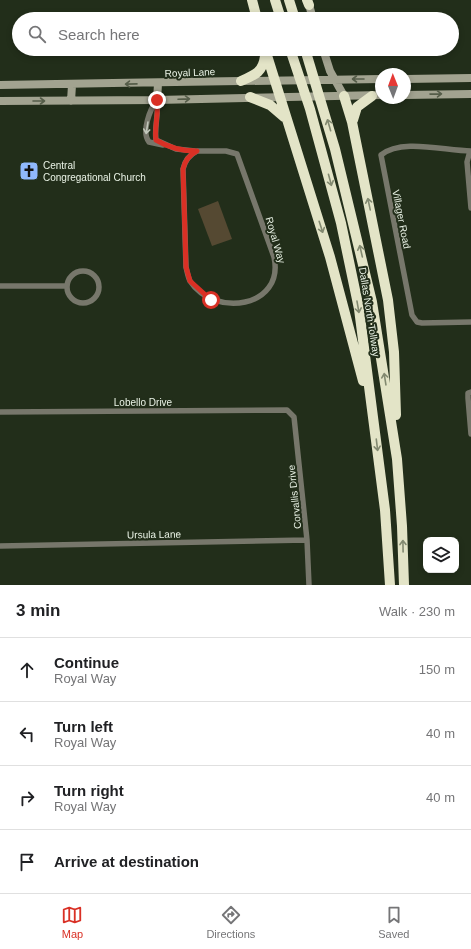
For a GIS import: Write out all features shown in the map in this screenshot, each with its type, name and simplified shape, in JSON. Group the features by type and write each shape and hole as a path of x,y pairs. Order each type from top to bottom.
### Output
{"highway":[{"path":"252,0 255,12"},
{"path":"275,0 279,12"},
{"path":"289,0 293,12"},
{"path":"241,81 260,72 264,64 265,56"},
{"path":"267,56 278,97 330,257 365,389 373,406"},
{"name":"Dallas North Tollway","path":"292,56 310,109 341,223 359,310 373,406 385,510 390,585"},
{"name":"Dallas North Tollway","path":"307,56 335,150 373,309 397,459 402,526 404,585"},
{"path":"344,96 352,122 388,300 394,352 397,459"},
{"path":"352,122 357,107 375,96"},
{"path":"250,97 270,105 279,111 286,120"}],"main road":[{"path":"308,2 312,12"},
{"path":"325,56 334,80 344,96"},
{"path":"411,79 471,78"},
{"name":"Royal Lane","path":"0,85 158,84 273,80 375,79"},
{"path":"157,100 158,84"},
{"path":"71,101 72,85"},
{"path":"411,95 471,94"},
{"path":"0,101 157,100 375,95"}],"street":[{"name":"Royal Way","path":"157,100 151,108 146,135 149,142 184,151 197,151 226,151 237,154 276,266 270,286 259,297 248,303 237,304 211,300 190,281 186,267 183,169 184,161 192,153 197,151"},
{"path":"157,100 158,110 155,127 156,140 165,145"},
{"name":"Villager Road","path":"471,208 467,162 470,151 406,147 393,148 381,155 412,315 417,322 422,323 471,322"},
{"path":"81,271 91,273 98,283 98,294 92,301 84,304 74,301 68,293 66,286 71,275 81,271"},
{"path":"0,286 66,286"},
{"path":"471,392 468,394 468,398 471,434"},
{"name":"Lobello Drive","path":"0,412 287,410"},
{"name":"Corvallis Drive","path":"287,410 294,417 307,540 309,585"},
{"name":"Ursula Lane","path":"0,546 307,540"}],"shaded area":[{"path":"218,201 232,239 212,246 198,209"}],"place":[{"name":"Central Congregational Church","path":"29,171"}],"route":[{"path":"157,100 158,110 155,127 156,140 176,149 184,151 197,151 192,153 184,161 183,169 186,267 190,281 211,300"}]}
